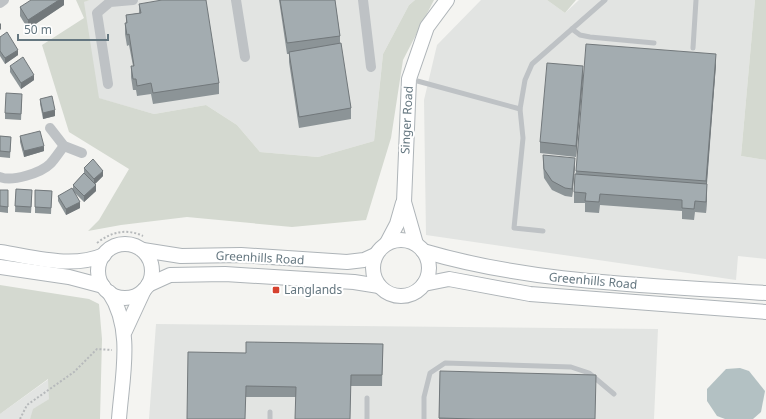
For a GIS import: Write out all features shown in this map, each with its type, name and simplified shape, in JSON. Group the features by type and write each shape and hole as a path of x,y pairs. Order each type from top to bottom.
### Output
{"street":[{"path":"0,2 4,0"},
{"path":"108,84 97,13 110,2 133,0"},
{"path":"236,0 245,57"},
{"path":"363,0 371,67"},
{"name":"Singer Road","path":"387,243 397,224 404,202 409,79 427,27 447,0"},
{"path":"50,128 64,146 82,153"},
{"path":"0,177 24,176 43,169 51,163 64,146"},
{"name":"Singer Road","path":"404,202 420,248"},
{"path":"402,240 420,248 429,267 424,284 419,289 406,296 391,295 379,286 372,271 376,255 387,243 402,240"},
{"path":"119,419 125,332 117,304 106,289 98,271 104,255 110,248 118,245 131,245 143,250 149,257 152,266 152,275 125,332"},
{"name":"Greenhills Road","path":"420,248 471,265 556,278 766,294"},
{"name":"Greenhills Road","path":"143,250 181,256 241,255 347,262 364,260 376,255"},
{"path":"0,252 67,262 90,261 104,255"},
{"path":"0,267 68,277 106,289 124,297 138,295 146,288"},
{"name":"Greenhills Road","path":"146,288 170,275 225,274 354,282 379,286"},
{"name":"Greenhills Road","path":"424,284 449,279 538,294 766,312"}],"lane":[{"path":"543,231 514,228 523,138 520,109 525,80 532,64 605,0"},
{"path":"693,48 696,0"},
{"path":"572,29 580,35 590,37 654,43"},
{"path":"409,79 520,109"},
{"path":"424,419 424,396 430,374 445,363 571,367 589,373 614,394"},
{"path":"367,398 367,419"},
{"path":"270,412 270,419"}],"path":[{"path":"20,419 27,405 74,372 97,349 124,351"}],"shaded area":[{"path":"76,0 90,0 84,2 99,98 154,114 206,105 237,125 260,152 318,157 374,141 383,54 409,5 415,0 434,0 403,60 391,138 366,220 292,227 187,217 121,225 88,231 99,220 129,169 69,132 42,45 84,18"},
{"path":"90,0 415,0 409,5 383,54 374,141 318,157 260,152 237,125 206,105 154,114 98,98 83,2"},
{"path":"481,0 547,0 565,13 579,0 755,0 741,156 766,160 766,259 738,256 736,280 426,235 424,100 437,45"},
{"path":"547,0 576,0 565,13"},
{"path":"755,0 766,0 766,160 741,156"},
{"path":"0,285 89,299 99,304 102,339 100,419 30,419 33,409 49,399 48,379 0,414"},
{"path":"156,324 658,329 654,419 149,419"},
{"path":"740,368 749,371 765,391 761,412 753,419 725,419 717,416 707,401 707,389 726,369"},
{"path":"49,379 49,399 34,409 30,419 0,419 0,414"}],"building":[{"path":"31,0 59,0 28,20 20,7"},
{"path":"162,0 206,0 219,83 153,93 151,83 137,86 136,79 133,79 131,66 134,66 129,34 127,35 125,23 127,23 126,15 141,13 139,4"},
{"path":"280,0 335,0 340,36 287,43"},
{"path":"7,32 18,50 5,58 0,51 0,37"},
{"path":"341,43 351,108 299,117 289,52"},
{"path":"586,44 716,54 706,181 576,171"},
{"path":"23,57 34,75 21,83 10,66"},
{"path":"547,63 583,66 576,146 540,142"},
{"path":"6,93 22,94 21,114 5,113"},
{"path":"52,96 55,110 43,113 40,99"},
{"path":"40,131 44,146 24,151 20,136"},
{"path":"0,136 11,137 10,152 0,151"},
{"path":"543,155 575,158 572,189 565,188 552,181 544,169"},
{"path":"93,159 103,171 94,179 84,168"},
{"path":"84,173 96,185 84,196 73,185"},
{"path":"575,174 707,184 706,202 695,201 694,209 682,208 682,200 600,194 599,202 585,201 586,193 574,192"},
{"path":"72,188 80,202 66,209 58,196"},
{"path":"16,189 32,190 31,207 15,206"},
{"path":"0,190 8,190 8,207 0,206"},
{"path":"35,190 52,191 51,208 35,207"},
{"path":"246,342 383,344 382,375 351,375 350,419 295,419 296,387 246,386 245,419 187,419 188,352 246,353"},
{"path":"440,371 596,375 595,419 439,418"}],"place":[{"name":"Langlands","path":"276,290"}]}
